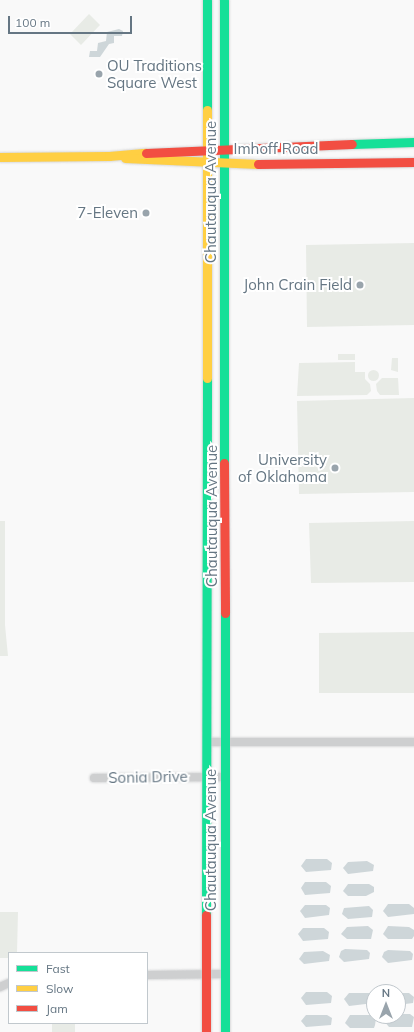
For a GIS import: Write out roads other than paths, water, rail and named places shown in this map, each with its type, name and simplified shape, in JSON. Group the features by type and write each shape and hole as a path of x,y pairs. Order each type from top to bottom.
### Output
{"main road":[{"name":"Chautauqua Avenue","path":"206,1032 207,0"},
{"name":"Chautauqua Avenue","path":"224,0 226,1032"},
{"name":"Imhoff Road","path":"109,156 224,148 414,142"},
{"name":"Imhoff Road","path":"109,156 150,161 207,161 224,163 414,162"},
{"path":"0,157 109,156"}],"street":[{"path":"207,742 414,742"},
{"name":"Sonia Drive","path":"94,778 225,776"},
{"path":"148,975 226,974"}],"place":[{"name":"OU Traditions Square West","path":"99,74"},
{"name":"7-Eleven","path":"146,213"},
{"name":"John Crain Field","path":"360,285"},
{"name":"University of Oklahoma","path":"335,468"}]}
